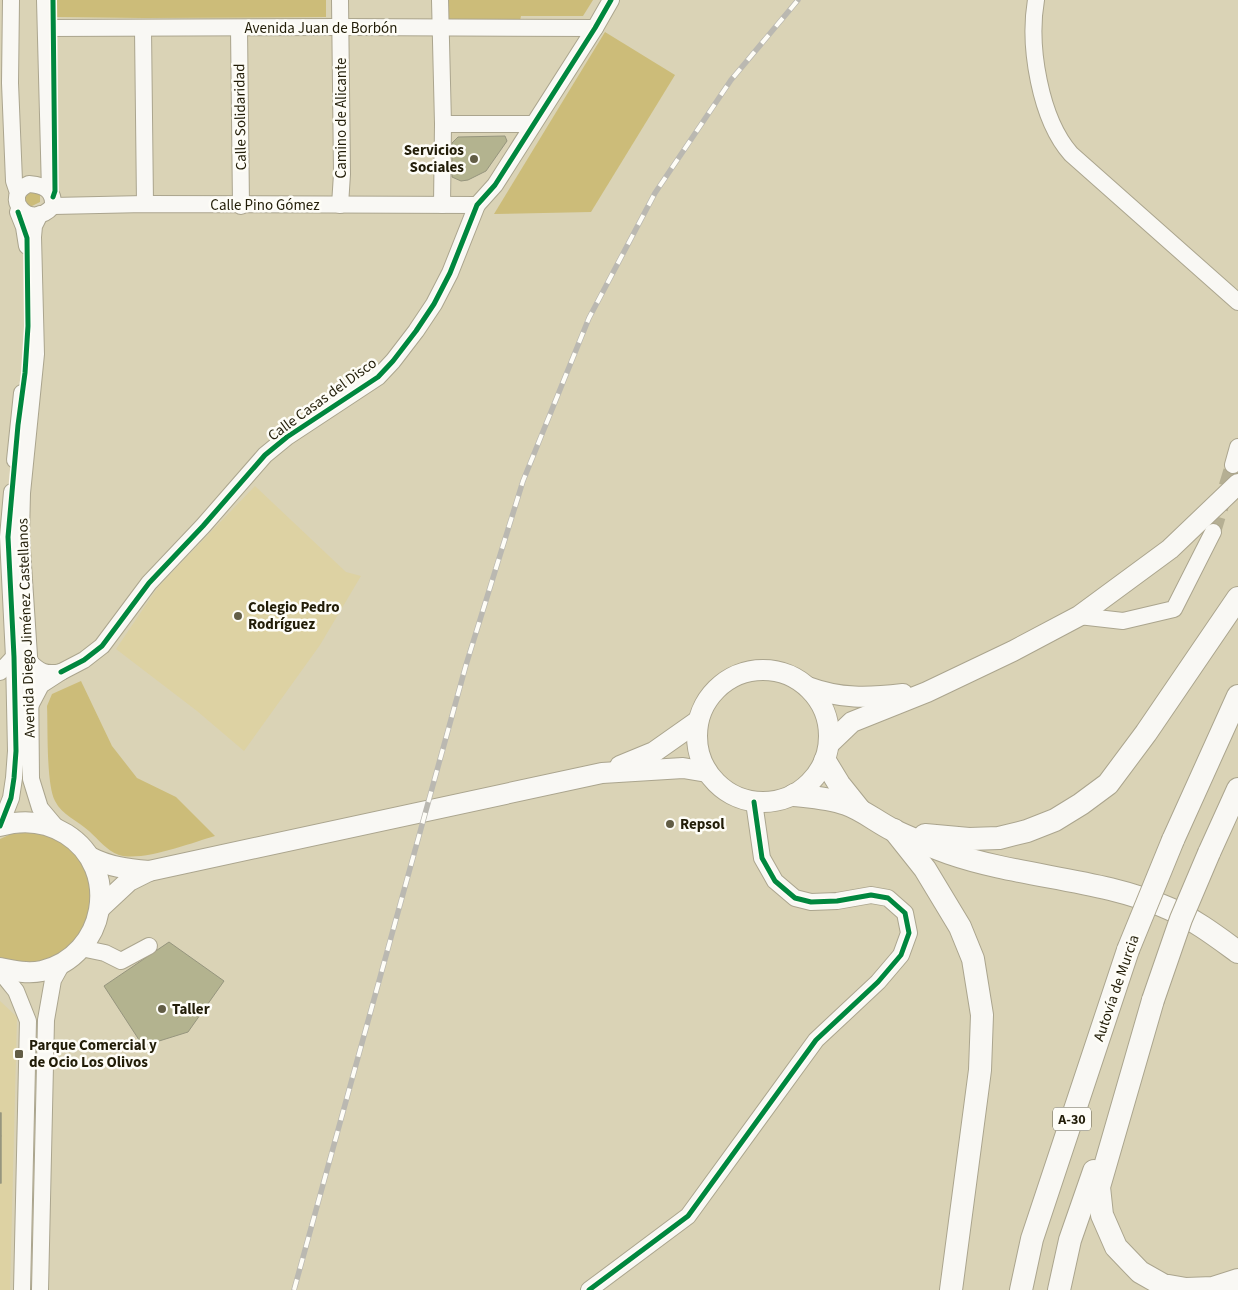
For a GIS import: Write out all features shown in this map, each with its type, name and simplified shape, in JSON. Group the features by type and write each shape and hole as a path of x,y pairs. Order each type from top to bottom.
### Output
{"highway":[{"path":"894,830 945,838 999,838 1027,831 1055,820 1081,804 1108,784 1146,733 1238,598"},
{"name":"Autovía de Murcia","path":"1021,1290 1032,1239 1128,950 1173,840 1238,696"},
{"path":"827,752 839,784 860,810"},
{"name":"A-30","path":"1060,1290 1070,1240 1181,919 1238,790"},
{"path":"794,795 829,799 860,810 923,844 973,860 1020,872 1120,891 1162,906 1203,927 1238,952"},
{"path":"894,830 925,869 960,927 973,960 982,1015 980,1070 951,1290"},
{"path":"1153,1000 1099,1187 1102,1215 1116,1247 1140,1272 1163,1285 1186,1289 1213,1288 1238,1280"}],"main road":[{"path":"927,692 878,697 848,697 827,694 808,687 791,676 772,670 753,670 734,676 718,687 706,703 698,721 696,739 699,756 707,772 719,787 735,797 754,802 774,802 794,795 807,786 817,774 827,752 852,722 927,692 1013,651 1079,616 1170,549 1238,484"},
{"path":"808,687 821,703 828,723 827,752"},
{"path":"602,773 654,752 698,721"},
{"path":"100,908 130,881 149,871 602,773 683,768 707,772"},
{"path":"0,826 14,822 42,823 56,828 75,840 90,857 96,869 99,882 100,908 93,929 81,948 63,962 42,971 19,972 0,969"},
{"path":"90,857 102,863 123,869 149,871"}],"street":[{"name":"Avenida Diego Jiménez Castellanos","path":"11,0 5,82 14,181 11,202 27,238 28,326 8,537 22,659 31,704 31,779 40,808 56,828"},
{"name":"Avenida Diego Jiménez Castellanos","path":"0,826 10,798 14,778 16,751 14,714 22,659 22,493 36,354 33,237 34,226 48,203 46,0"},
{"name":"Camino de Alicante","path":"340,0 342,174 340,205"},
{"path":"440,0 443,124 442,205"},
{"name":"Calle Casas del Disco","path":"31,704 41,685 84,660 102,646 149,583 266,455 287,437 378,377 393,361 434,304 450,273 478,205 495,185 611,0"},
{"path":"1036,0 1034,31 1036,61 1048,116 1061,143 1071,154 1238,302"},
{"name":"Avenida Juan de Borbón","path":"47,28 595,28"},
{"name":"Calle Solidaridad","path":"239,28 241,206"},
{"path":"143,29 144,204"},
{"path":"443,124 533,124"},
{"path":"29,184 37,184 48,203 32,215 11,202 29,184"},
{"name":"Calle Pino Gómez","path":"48,203 241,206 478,205"},
{"path":"1233,465 1238,447"},
{"path":"1079,616 1123,621 1174,610 1212,532"},
{"path":"0,672 22,659 43,673 61,672"},
{"path":"0,699 14,714"},
{"path":"589,1290 688,1216 816,1040 878,982 901,955 910,932 905,912 888,898 871,895 837,901 811,902 795,898 775,881 762,858 754,802"},
{"path":"93,929 97,945 105,953"},
{"path":"81,948 105,953 121,960 149,946"},
{"path":"40,1290 46,1020 53,980 63,962"},
{"path":"0,969 16,991 28,1021 22,1290"}],"shaded area":[{"path":"55,0 326,0 326,17 56,17"},
{"path":"448,0 593,0 583,16 521,16 520,21 448,21"},
{"path":"605,32 675,75 591,212 494,214"},
{"path":"33,190 40,194 40,202 30,207 24,204 26,191"},
{"name":"Colegio Pedro Rodríguez","path":"255,486 346,572 361,576 320,645 244,751 197,711 116,649 158,587"},
{"path":"81,681 112,746 137,778 176,797 215,836 153,854 140,856 119,855 106,848 89,831 70,818 58,806 52,793 50,782 47,706 52,694"},
{"path":"31,832 50,837 74,852 87,873 91,896 86,920 74,941 55,956 30,963 0,957 0,839 11,834"},
{"name":"Parque Comercial y de Ocio Los Olivos","path":"0,1001 17,1017 10,1290 0,1290"}],"building":[{"name":"Servicios Sociales","path":"505,136 507,141 486,171 468,180 461,181 452,177 452,143 458,137"},
{"name":"Taller","path":"169,942 224,981 188,1032 143,1046 104,986"},
{"path":"1,1113 1,1183 0,1183"},
{"path":"1,1113 1,1136 0,1136"},
{"path":"1,1136 1,1183 0,1183"}],"tunnel":[{"path":"1213,532 1233,465"}],"railway":[{"path":"294,1290 466,665 523,481 589,318 655,193 731,80 798,0"}],"cycle path":[{"path":"53,0 55,191 53,197"},
{"path":"61,672 84,660 102,646 149,583 203,526 265,455 287,437 378,377 393,361 434,304 450,273 477,205 495,185 611,0"},
{"path":"0,826 11,798 16,751 14,657 8,537 28,326 27,238 18,212"},
{"path":"589,1290 688,1216 816,1040 878,982 901,955 909,933 905,913 888,898 871,895 837,901 811,902 795,898 775,881 762,858 754,802"}],"place":[{"name":"Servicios Sociales","path":"474,159"},
{"name":"Colegio Pedro Rodríguez","path":"238,616"},
{"name":"Repsol","path":"670,824"},
{"name":"Taller","path":"162,1009"},
{"name":"Parque Comercial y de Ocio Los Olivos","path":"19,1054"}]}
